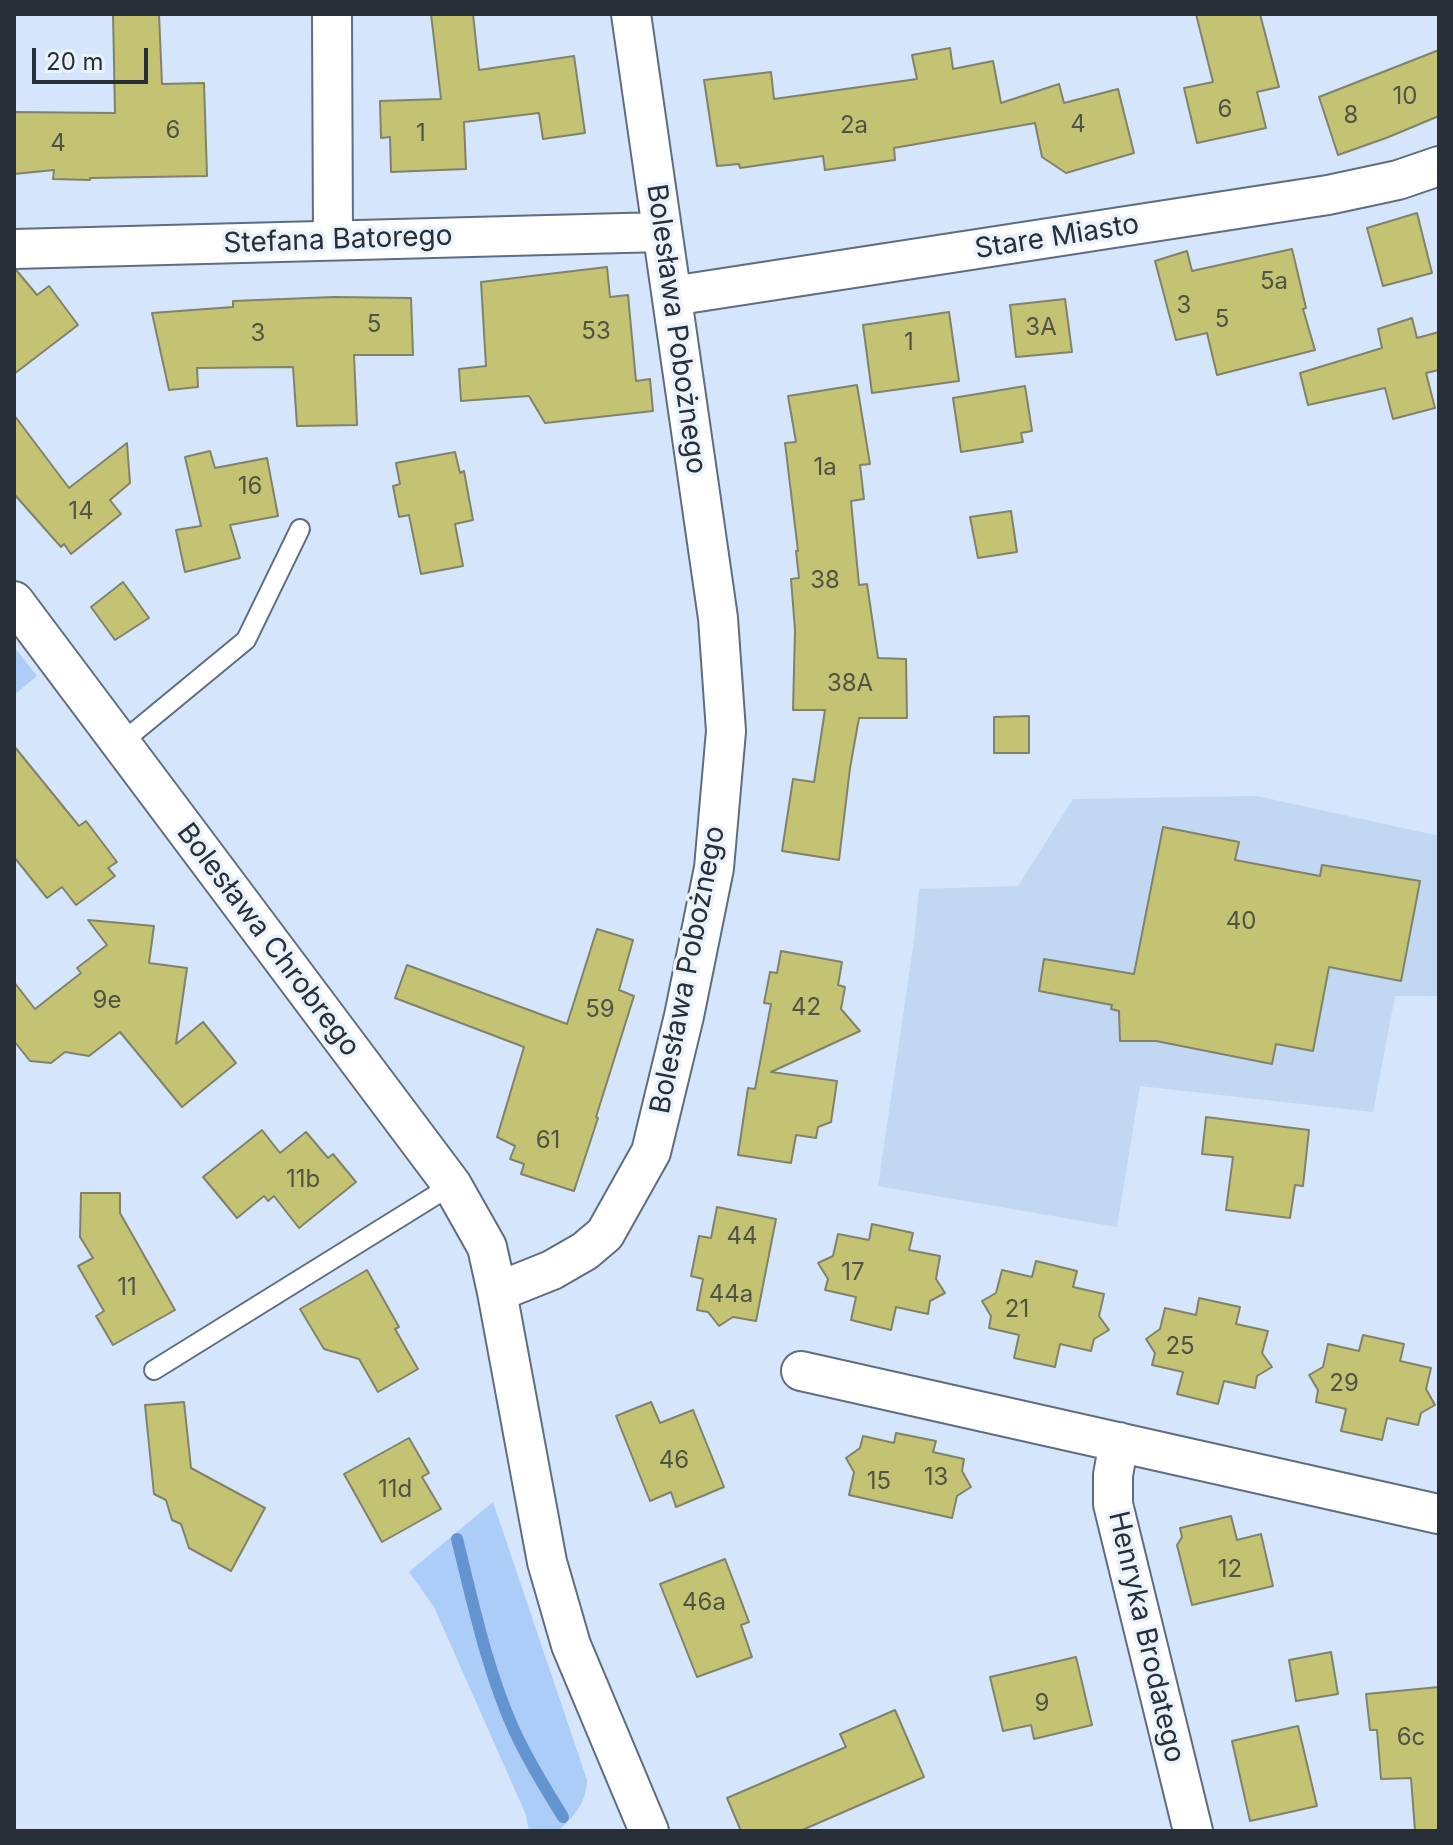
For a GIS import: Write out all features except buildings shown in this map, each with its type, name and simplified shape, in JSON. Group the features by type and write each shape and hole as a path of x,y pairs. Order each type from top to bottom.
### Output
{"street":[{"path":"332,14 333,240"},
{"name":"Bolesława Pobożnego","path":"497,1292 552,1270 585,1251 605,1234 651,1152 684,1016 714,868 726,731 718,618 631,14"},
{"name":"Stare Miasto","path":"672,296 1328,195 1398,180 1439,166"},
{"name":"Stefana Batorego","path":"14,249 662,232"},
{"name":"Bolesława Chrobrego","path":"14,601 452,1185 487,1247 497,1292"},
{"path":"497,1292 547,1562 571,1645 649,1831"},
{"path":"801,1371 1438,1514"},
{"name":"Henryka Brodatego","path":"1119,1442 1113,1475 1113,1504 1193,1831"}],"lane":[{"path":"121,743 246,640 300,529"},
{"path":"154,1370 452,1185"}],"shaded area":[{"path":"14,647 37,676 14,695"},
{"path":"1257,796 1439,836 1439,996 1395,996 1373,1112 1140,1086 1117,1227 878,1186 919,889 1018,886 1073,799"},
{"path":"493,1502 587,1780 578,1808 558,1831 529,1831 526,1815 434,1607 409,1572"}],"waterway":[{"path":"457,1539 481,1636 504,1707 525,1753 563,1817"}]}
